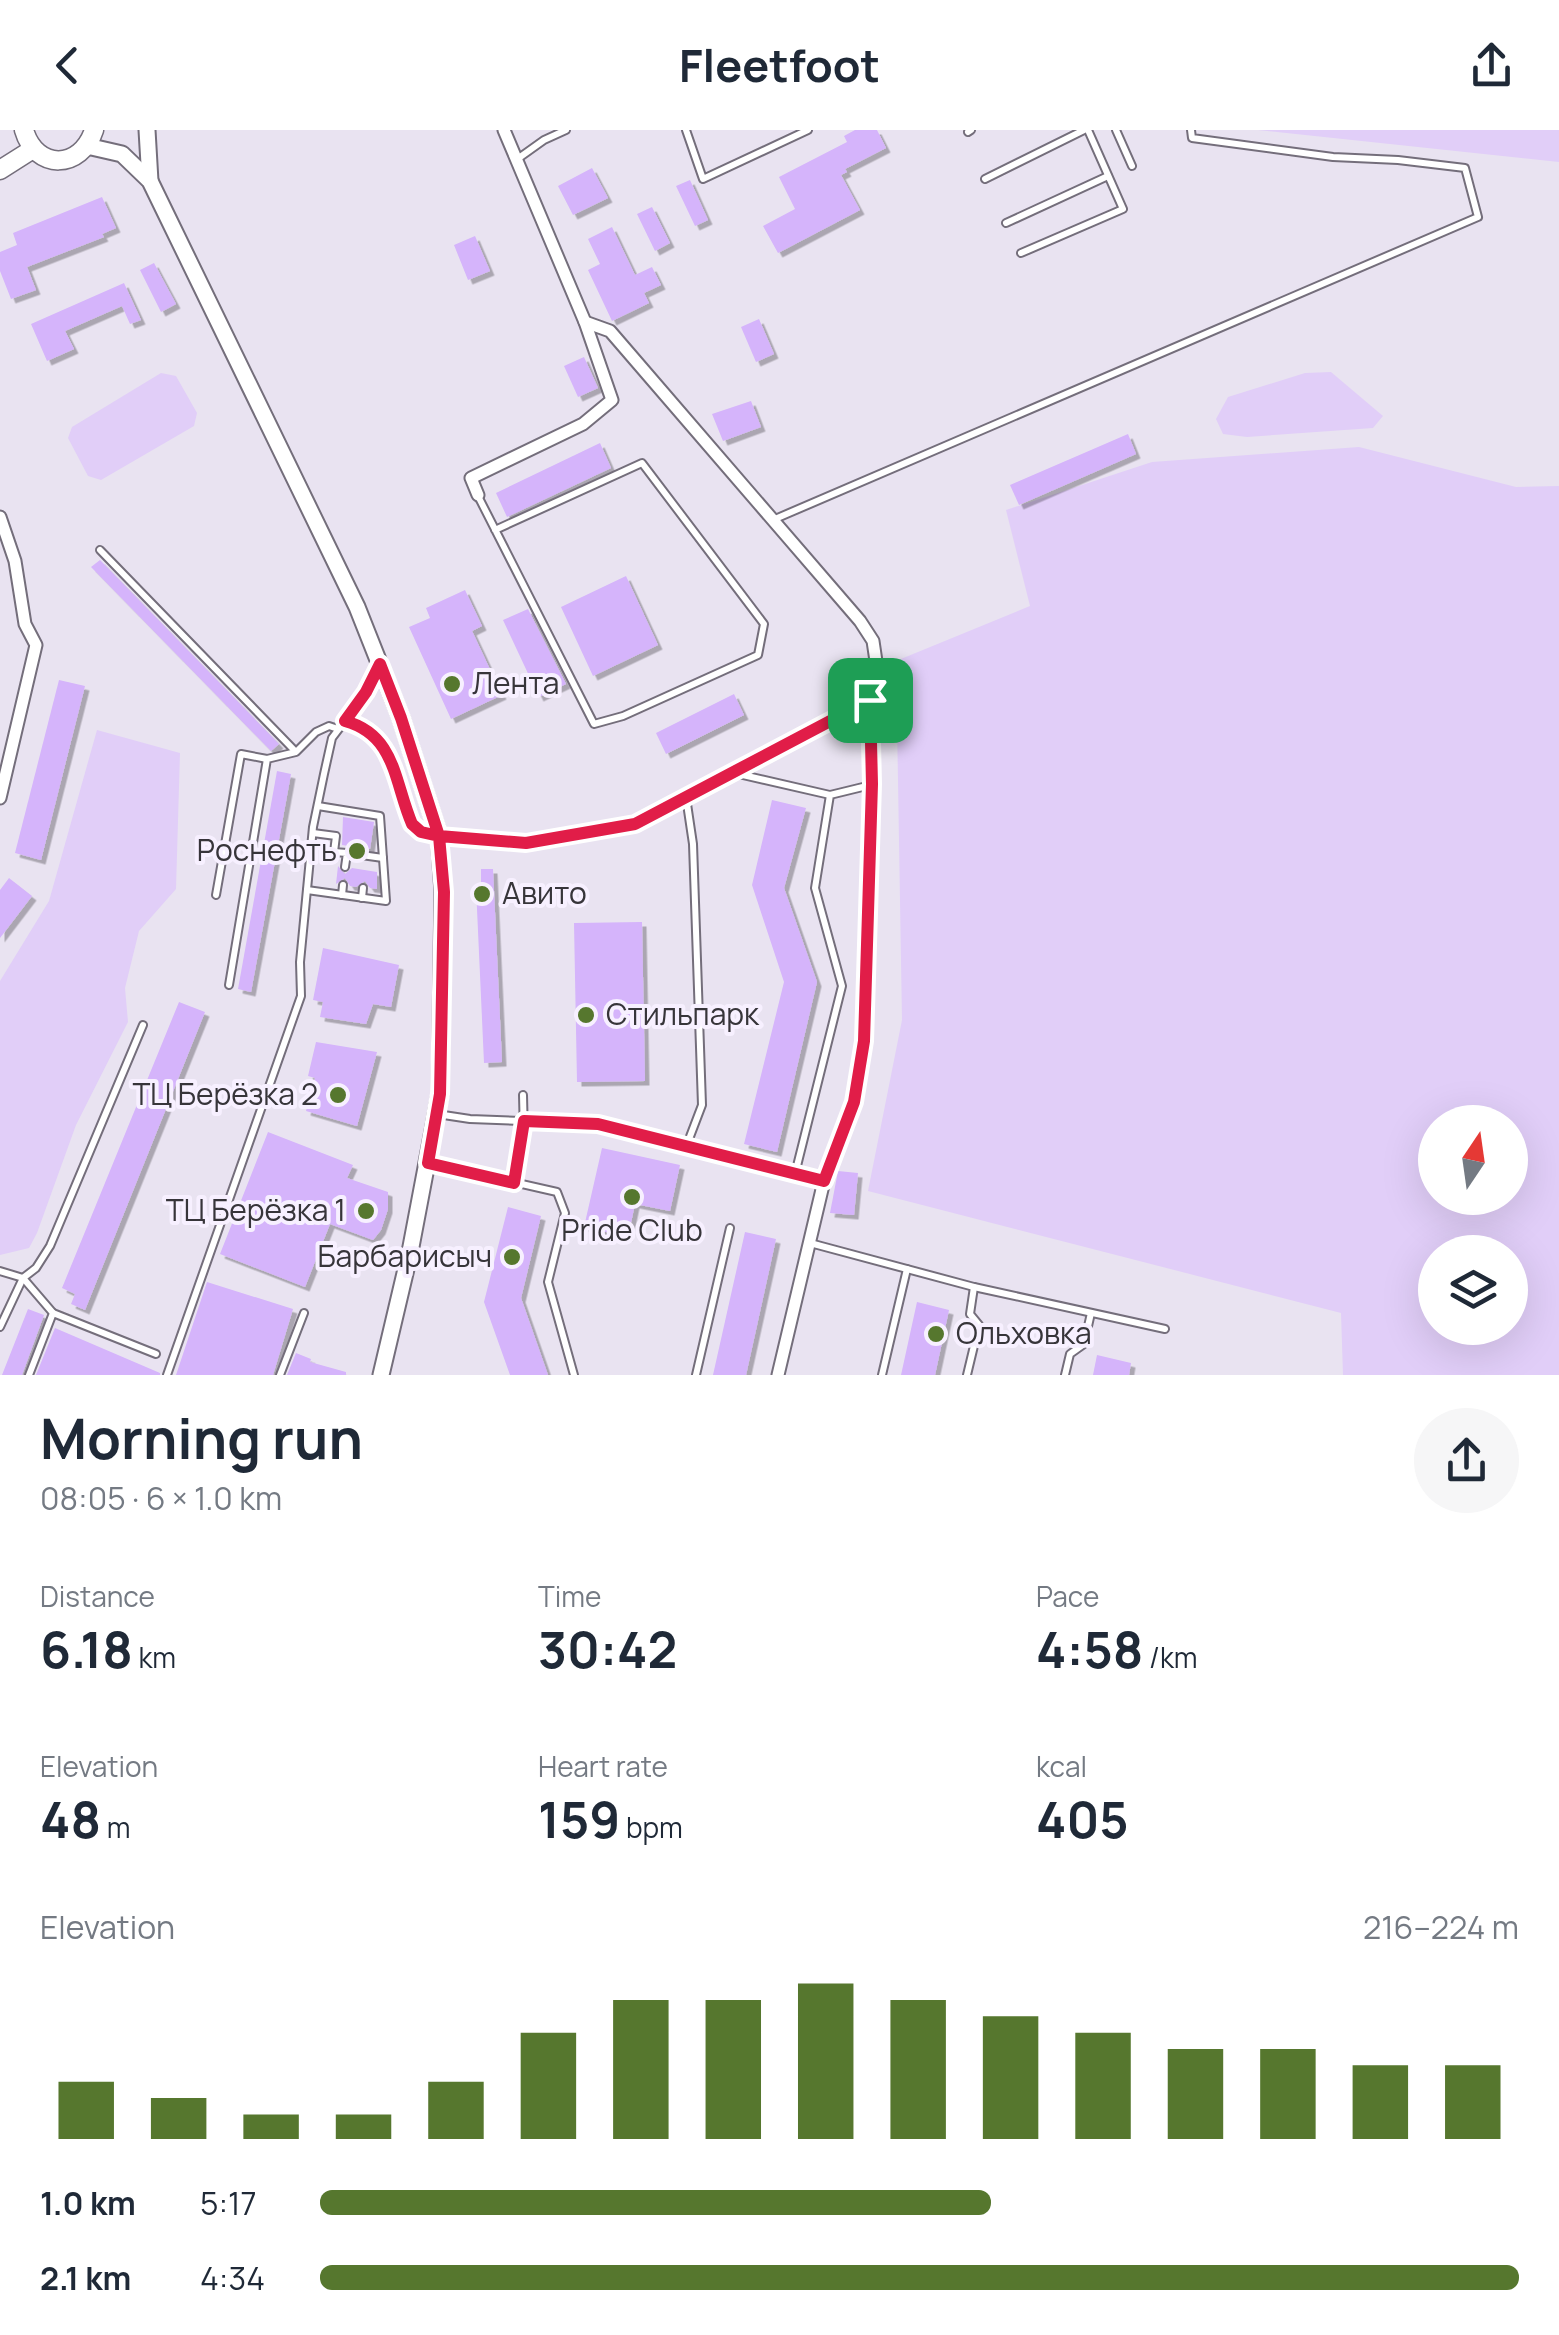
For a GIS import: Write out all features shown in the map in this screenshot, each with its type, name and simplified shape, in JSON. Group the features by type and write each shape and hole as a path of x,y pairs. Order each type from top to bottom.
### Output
{"main road":[{"path":"24,130 33,149 43,156 66,160 77,156 90,138"},
{"path":"0,170 33,149"}],"street":[{"path":"148,130 150,180"},
{"path":"478,494 471,478 584,424 612,400 585,322 504,130"},
{"path":"90,138 122,154 150,180 357,607 401,718 439,836 444,892 437,1114 381,1375"},
{"path":"585,322 610,331 874,641 877,668 870,700 872,784 864,1041 854,1102 824,1181 778,1375"},
{"path":"0,516 15,561 25,624 36,646 0,798"}],"lane":[{"path":"515,161 566,130"},
{"path":"686,130 703,179 808,130"},
{"path":"985,179 1086,130 1123,209 1021,253"},
{"path":"1116,130 1132,166"},
{"path":"773,520 1478,217 1465,168 1333,157 1192,138 1192,130"},
{"path":"1006,223 1108,176"},
{"path":"478,494 495,530 594,724 623,716 758,655 764,624 642,464 495,530"},
{"path":"100,550 296,752"},
{"path":"167,1375 302,996 300,962 313,833 332,738 366,692 380,664"},
{"path":"345,721 372,733 385,746 412,824 421,832 526,843 635,824 870,700"},
{"path":"216,895 241,754 267,758 296,752 316,732 329,726 338,729"},
{"path":"229,985 267,758"},
{"path":"732,773 830,795 872,784"},
{"path":"795,1174 842,986 815,888 830,795"},
{"path":"686,797 693,844 702,1105 686,1148"},
{"path":"307,890 386,902 380,816 317,806"},
{"path":"313,833 336,836 334,852 383,858"},
{"path":"346,867 348,853"},
{"path":"366,870 368,856"},
{"path":"342,895 343,885"},
{"path":"362,898 364,888"},
{"path":"0,1327 22,1278 36,1268 50,1246 143,1026"},
{"path":"514,1183 524,1121 523,1095"},
{"path":"437,1114 598,1124 824,1181"},
{"path":"428,1163 557,1192 565,1212 548,1282 574,1375"},
{"path":"696,1375 730,1228"},
{"path":"810,1242 974,1287 1164,1329"},
{"path":"882,1375 906,1269"},
{"path":"0,1271 22,1278 53,1313 156,1354"},
{"path":"967,1375 979,1325 970,1314 974,1287"},
{"path":"29,1375 53,1313"},
{"path":"280,1375 304,1313"},
{"path":"1066,1375 1070,1354 1084,1344 1091,1313"}],"shaded area":[{"path":"1258,130 1559,130 1559,162"},
{"path":"1331,372 1383,416 1373,428 1247,437 1223,434 1216,419 1228,397 1305,373"},
{"path":"161,373 176,376 197,413 194,426 101,480 88,476 68,438 72,427"},
{"path":"1359,447 1516,487 1559,486 1559,1375 1343,1375 1341,1313 868,1191 902,1020 896,661 1030,606 1006,510 1152,462"},
{"path":"97,730 180,753 176,889 139,931 125,988 128,1022 76,1125 37,1233 29,1248 0,1255 0,981 49,901"}],"building":[{"path":"855,130 877,130 886,148 845,169 847,172 841,175 860,210 778,253 763,226 795,209 779,177 847,142 844,136"},
{"path":"592,168 608,198 573,215 558,186"},
{"path":"690,180 708,220 695,226 676,186"},
{"path":"102,197 116,228 102,234 104,237 27,267 36,290 11,299 0,271 0,252 17,245 13,233"},
{"path":"652,207 670,243 655,251 637,214"},
{"path":"612,227 635,275 652,267 661,285 644,293 649,303 612,321 588,270 600,264 588,239"},
{"path":"475,236 490,271 468,280 454,245"},
{"path":"154,263 176,304 161,312 140,270"},
{"path":"124,283 141,320 130,324 122,306 65,331 74,349 47,361 31,324"},
{"path":"759,319 774,354 756,362 741,327"},
{"path":"584,357 598,388 578,397 564,366"},
{"path":"751,401 761,427 723,441 712,414"},
{"path":"1128,434 1136,454 1019,505 1010,485"},
{"path":"600,443 611,468 507,517 496,493"},
{"path":"100,560 279,744 271,751 91,567"},
{"path":"626,576 658,645 593,676 561,607"},
{"path":"465,590 482,626 472,631 502,695 451,719 409,627 430,618 426,608"},
{"path":"528,609 566,684 539,697 503,620"},
{"path":"59,680 85,686 41,860 15,853"},
{"path":"734,694 744,715 666,754 656,733"},
{"path":"277,771 291,774 251,992 238,989"},
{"path":"772,800 806,808 784,888 817,982 777,1152 744,1144 784,982 752,885"},
{"path":"343,817 374,822 370,849 342,845"},
{"path":"338,866 345,874 352,868 377,872 377,889 370,888 365,881 350,886 345,878 336,884"},
{"path":"481,869 493,869 502,1062 484,1063 476,887 481,886"},
{"path":"9,878 32,896 0,938 0,890"},
{"path":"642,922 645,1081 577,1082 574,923"},
{"path":"323,948 399,965 391,1007 373,1004 366,1024 320,1017 323,1002 313,1000"},
{"path":"179,1002 205,1012 85,1310 71,1304 75,1294 62,1288"},
{"name":"ТЦ Берёзка 2","path":"316,1042 377,1052 357,1126 306,1111 315,1078 308,1076"},
{"path":"268,1132 353,1165 347,1178 388,1192 388,1209 373,1240 330,1224 305,1287 220,1254"},
{"name":"Pride Club","path":"602,1148 680,1165 670,1211 635,1204 628,1237 584,1227"},
{"path":"838,1171 858,1173 854,1215 830,1213"},
{"path":"508,1207 541,1216 521,1298 548,1375 510,1375 484,1302"},
{"path":"745,1232 776,1239 746,1375 713,1375"},
{"path":"207,1282 293,1309 273,1375 176,1375"},
{"path":"917,1302 949,1310 935,1375 901,1375"},
{"path":"28,1309 44,1315 22,1375 2,1375"},
{"path":"55,1328 160,1373 160,1375 36,1375"},
{"path":"296,1353 311,1359 310,1362 346,1372 346,1375 287,1375"},
{"path":"1097,1355 1131,1363 1129,1375 1093,1375"}],"place":[{"name":"Лента","path":"452,684"},
{"name":"Роснефть","path":"357,851"},
{"name":"Авито","path":"482,894"},
{"name":"Стильпарк","path":"586,1015"},
{"name":"ТЦ Берёзка 2","path":"338,1095"},
{"name":"Pride Club","path":"632,1197"},
{"name":"ТЦ Берёзка 1","path":"366,1211"},
{"name":"Барбарисыч","path":"512,1257"},
{"name":"Ольховка","path":"936,1334"}],"route":[{"path":"870,700 635,824 526,843 475,840 439,836 421,832 412,824 385,746 372,733 345,721 380,664 439,836 444,892 440,1094 428,1163 514,1183 524,1121 598,1124 824,1181 854,1102 864,1041 872,784 870,700"}]}
